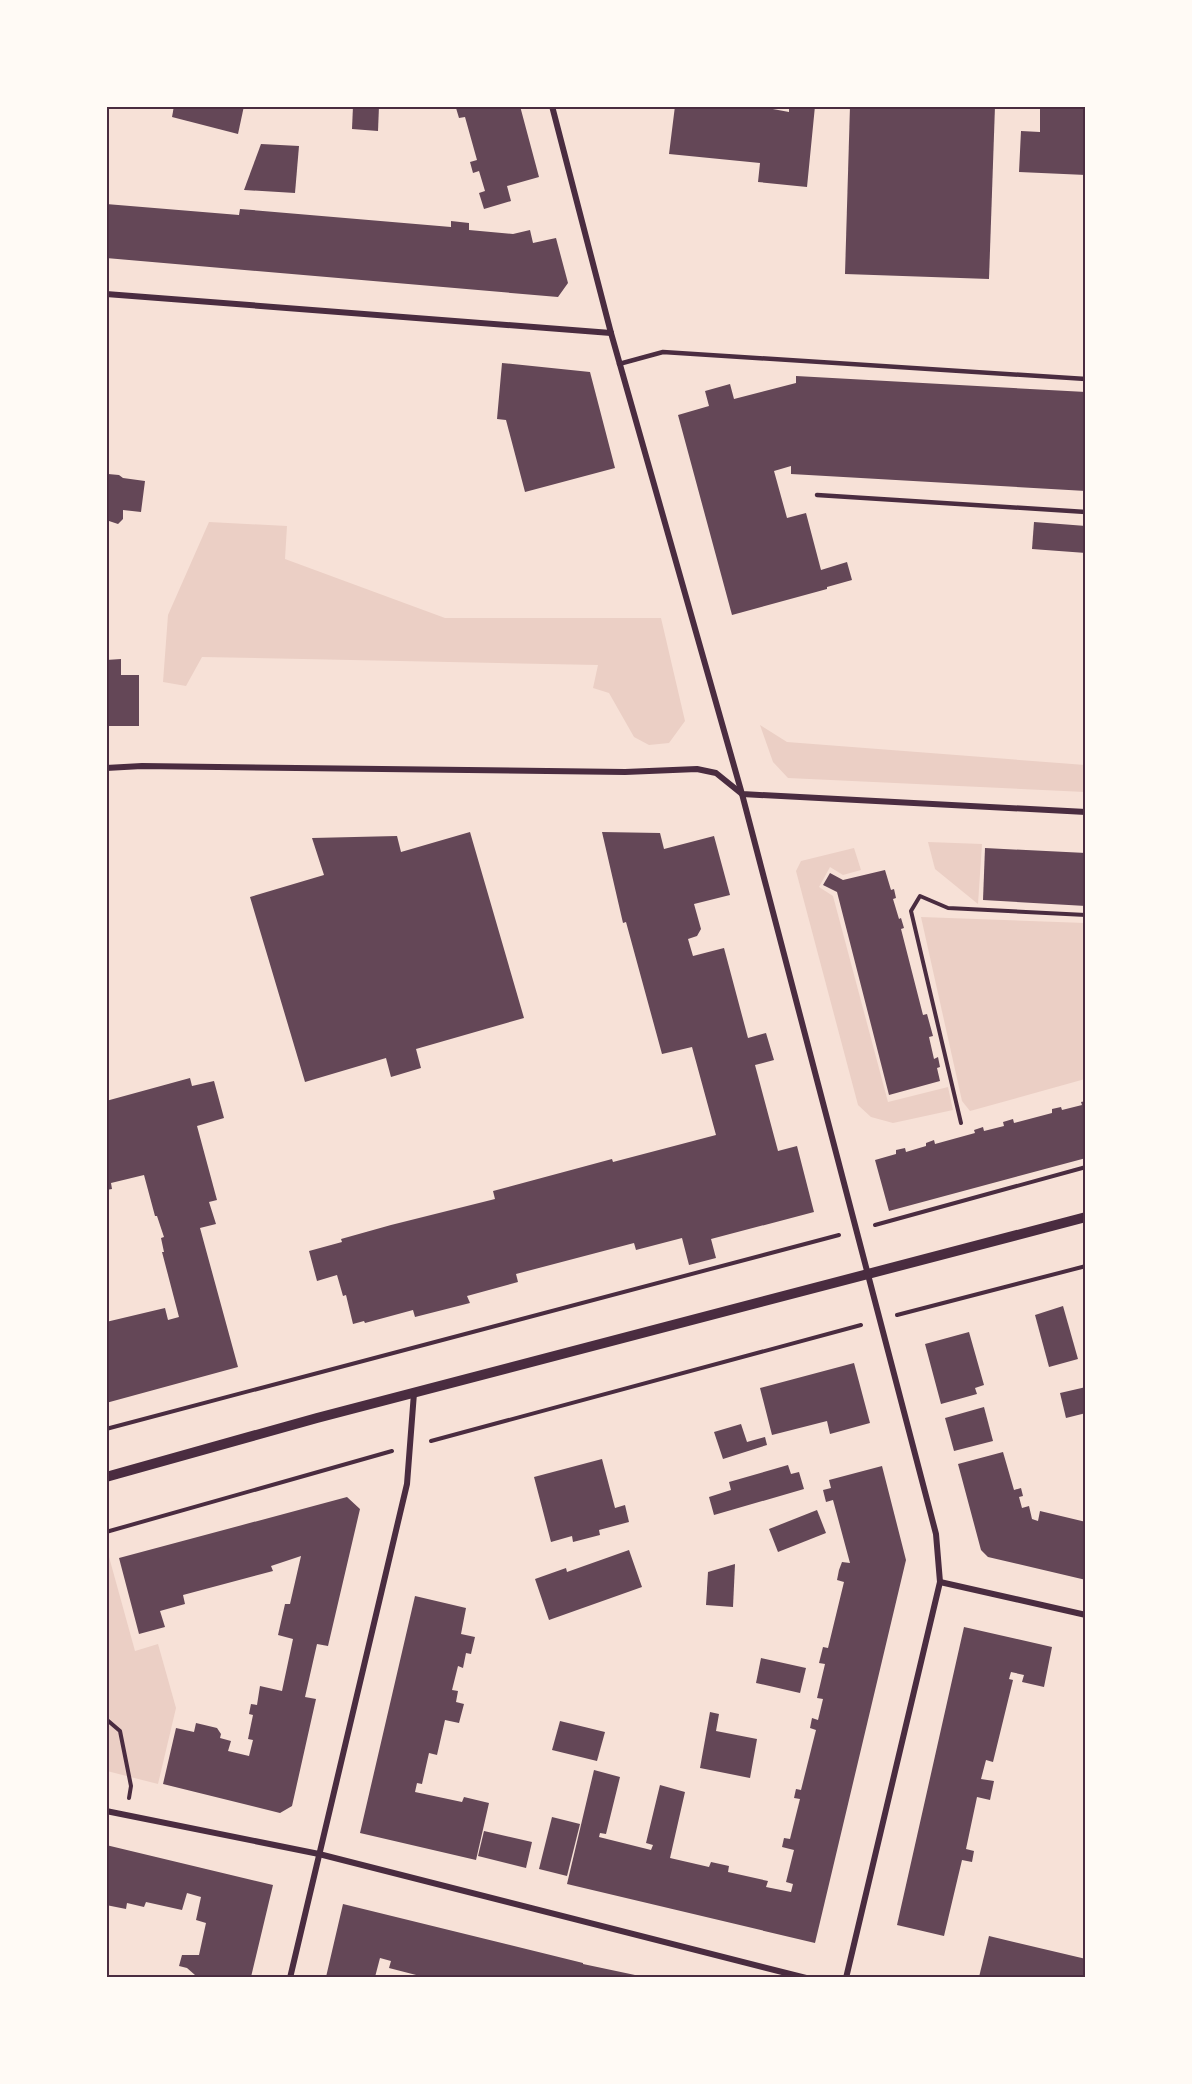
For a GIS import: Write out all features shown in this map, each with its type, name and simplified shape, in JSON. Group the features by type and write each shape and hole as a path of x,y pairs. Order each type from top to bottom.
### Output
{"street":[{"path":"552,106 619,364 742,794 936,1534 940,1582 846,1977"},
{"path":"106,294 611,333"},
{"path":"106,768 163,766 625,772 697,769 716,773 742,794 1086,812"},
{"path":"106,1477 868,1272 1086,1217"},
{"path":"290,1977 407,1484 414,1393"},
{"path":"940,1582 1086,1615"},
{"path":"106,1810 319,1854 806,1977"}],"lane":[{"path":"619,364 663,352 1086,379"},
{"path":"817,495 1086,512"}],"path":[{"path":"961,1123 911,911 920,896 948,908 1086,915"},
{"path":"106,1429 1086,1167"},
{"path":"106,1532 410,1447 1086,1266"},
{"path":"106,1719 120,1731 131,1786 125,1815"}],"shaded area":[{"path":"209,522 287,526 285,559 445,618 661,618 685,721 669,743 649,745 634,737 609,693 593,688 598,665 202,657 186,686 163,682 168,615"},
{"path":"760,725 787,742 1085,765 1085,792 788,778 773,762"},
{"path":"928,842 982,844 978,904 935,869"},
{"path":"854,848 861,870 843,875 830,867 819,887 833,896 888,1102 948,1087 953,1110 893,1123 871,1117 858,1105 796,871 801,861"},
{"path":"921,917 1085,923 1085,1079 970,1111 962,1101"},
{"path":"106,1546 135,1651 158,1644 176,1708 158,1784 107,1771"}],"building":[{"path":"174,106 244,106 238,134 172,117"},
{"path":"353,106 379,106 378,131 352,129"},
{"path":"461,106 520,106 539,177 507,186 511,201 484,209 479,193 485,191 479,171 473,173 470,162 477,160 465,117 459,118 456,108"},
{"path":"675,106 757,106 789,112 789,106 815,106 807,187 758,182 760,163 669,154"},
{"path":"850,106 995,106 989,279 845,274"},
{"path":"1040,106 1086,106 1086,175 1019,172 1021,131 1040,132"},
{"path":"261,144 299,146 295,193 244,190"},
{"path":"106,204 239,215 240,209 451,227 451,221 469,223 469,230 513,234 530,230 533,243 556,238 568,283 558,297 106,258"},
{"path":"502,363 590,372 615,468 525,492 506,420 497,419"},
{"path":"796,376 1086,392 1086,491 791,474 791,466 774,471 787,518 806,513 821,570 847,562 852,580 732,615 678,415 709,406 705,391 730,384 734,399 796,383"},
{"path":"106,475 145,481 141,512 123,510 123,519 118,524 106,520"},
{"path":"1034,522 1086,526 1086,553 1032,549"},
{"path":"121,659 121,675 139,675 139,726 106,726 106,660"},
{"path":"470,832 524,1018 416,1049 421,1068 391,1077 386,1058 305,1082 250,897 324,875 312,838 397,836 401,852"},
{"path":"602,832 660,833 664,849 714,836 730,895 694,904 701,929 697,936 688,939 693,956 724,948 748,1038 766,1033 774,1060 755,1065 778,1151 797,1146 814,1212 711,1239 716,1258 689,1265 682,1238 636,1250 634,1243 516,1274 518,1282 467,1296 470,1303 415,1317 413,1310 353,1324 346,1295 343,1296 337,1275 317,1281 309,1251 391,1225 495,1199 493,1191 612,1159 613,1162 716,1135 692,1047 662,1054 626,922 623,923"},
{"path":"985,848 1086,853 1086,906 983,900"},
{"path":"885,870 891,890 894,889 896,898 893,899 904,928 901,929 923,1015 927,1014 933,1036 929,1037 934,1059 938,1057 940,1067 937,1068 940,1081 889,1095 837,892 823,885 830,873 843,880"},
{"path":"190,1078 192,1086 214,1081 224,1118 197,1126 217,1200 209,1202 216,1224 200,1228 238,1367 106,1403 106,1322 165,1308 168,1320 179,1317 162,1252 164,1252 161,1238 164,1237 157,1216 155,1216 144,1175 111,1183 112,1189 106,1190 106,1101"},
{"path":"1086,1101 1086,1158 889,1211 875,1160 896,1154 896,1150 905,1148 906,1152 926,1146 926,1143 934,1140 935,1144 975,1133 974,1130 983,1127 984,1131 1004,1126 1003,1122 1013,1119 1014,1123 1052,1113 1052,1109 1061,1107 1062,1110 1082,1105 1081,1102"},
{"path":"1063,1306 1078,1359 1049,1367 1035,1315"},
{"path":"969,1332 984,1385 975,1388 977,1394 941,1404 925,1344"},
{"path":"854,1363 870,1423 830,1434 827,1421 772,1435 760,1388"},
{"path":"1086,1387 1086,1413 1066,1418 1060,1393"},
{"path":"984,1407 993,1441 954,1451 945,1418"},
{"path":"741,1424 747,1442 765,1437 767,1445 723,1459 714,1432"},
{"path":"1003,1452 1014,1490 1021,1488 1023,1496 1019,1497 1022,1508 1029,1506 1032,1519 1038,1521 1040,1511 1086,1522 1086,1580 988,1557 981,1550 958,1464"},
{"path":"602,1459 615,1508 625,1505 629,1522 599,1530 600,1535 573,1542 572,1536 551,1542 534,1477"},
{"path":"788,1465 791,1474 799,1472 804,1489 714,1515 709,1497 731,1490 729,1482"},
{"path":"882,1466 906,1560 815,1943 567,1884 594,1770 620,1777 606,1834 600,1833 599,1837 651,1850 653,1845 646,1843 660,1785 685,1792 670,1858 709,1867 711,1862 729,1866 728,1872 768,1881 766,1887 791,1892 793,1884 786,1882 794,1850 782,1847 784,1838 790,1839 800,1799 794,1798 796,1789 801,1790 816,1730 810,1728 812,1718 818,1720 823,1699 817,1698 825,1664 819,1663 823,1647 828,1648 844,1582 837,1580 839,1570 842,1562 850,1563 833,1500 826,1502 823,1490 831,1488 829,1480"},
{"path":"347,1497 360,1509 328,1646 317,1644 305,1697 316,1699 292,1806 280,1813 163,1784 176,1728 194,1732 196,1723 217,1728 221,1734 220,1738 231,1741 228,1751 249,1756 253,1740 248,1739 253,1715 249,1714 251,1704 257,1705 260,1686 282,1691 293,1639 278,1635 285,1604 290,1604 301,1556 271,1566 273,1571 183,1595 185,1604 160,1611 165,1627 139,1634 119,1558"},
{"path":"817,1510 826,1533 778,1552 769,1529"},
{"path":"629,1550 642,1587 549,1620 535,1579 566,1568 567,1572"},
{"path":"735,1564 733,1607 706,1605 708,1572"},
{"path":"415,1596 466,1608 461,1634 475,1637 471,1654 466,1653 463,1668 458,1666 452,1690 458,1691 456,1702 464,1704 459,1723 445,1720 437,1755 429,1753 422,1784 417,1783 415,1792 462,1802 464,1797 489,1803 476,1860 360,1833"},
{"path":"964,1627 1052,1647 1044,1687 1022,1682 1024,1675 1011,1672 1009,1679 1013,1680 993,1762 986,1760 981,1779 994,1781 990,1800 977,1797 966,1849 974,1851 972,1862 962,1860 944,1936 897,1925"},
{"path":"761,1658 806,1668 800,1693 756,1683"},
{"path":"710,1712 719,1714 716,1731 757,1739 750,1778 700,1768"},
{"path":"560,1721 605,1732 597,1761 552,1750"},
{"path":"552,1817 580,1824 567,1876 539,1869"},
{"path":"484,1831 532,1842 526,1868 478,1856"},
{"path":"106,1845 273,1885 251,1977 195,1977 187,1968 179,1966 182,1955 199,1955 206,1923 196,1920 201,1897 187,1893 182,1910 146,1902 144,1907 127,1903 126,1909 106,1905"},
{"path":"343,1904 635,1975 635,1977 419,1977 389,1968 391,1961 380,1958 375,1977 326,1977"},
{"path":"989,1936 1086,1959 1086,1977 979,1977"}]}
